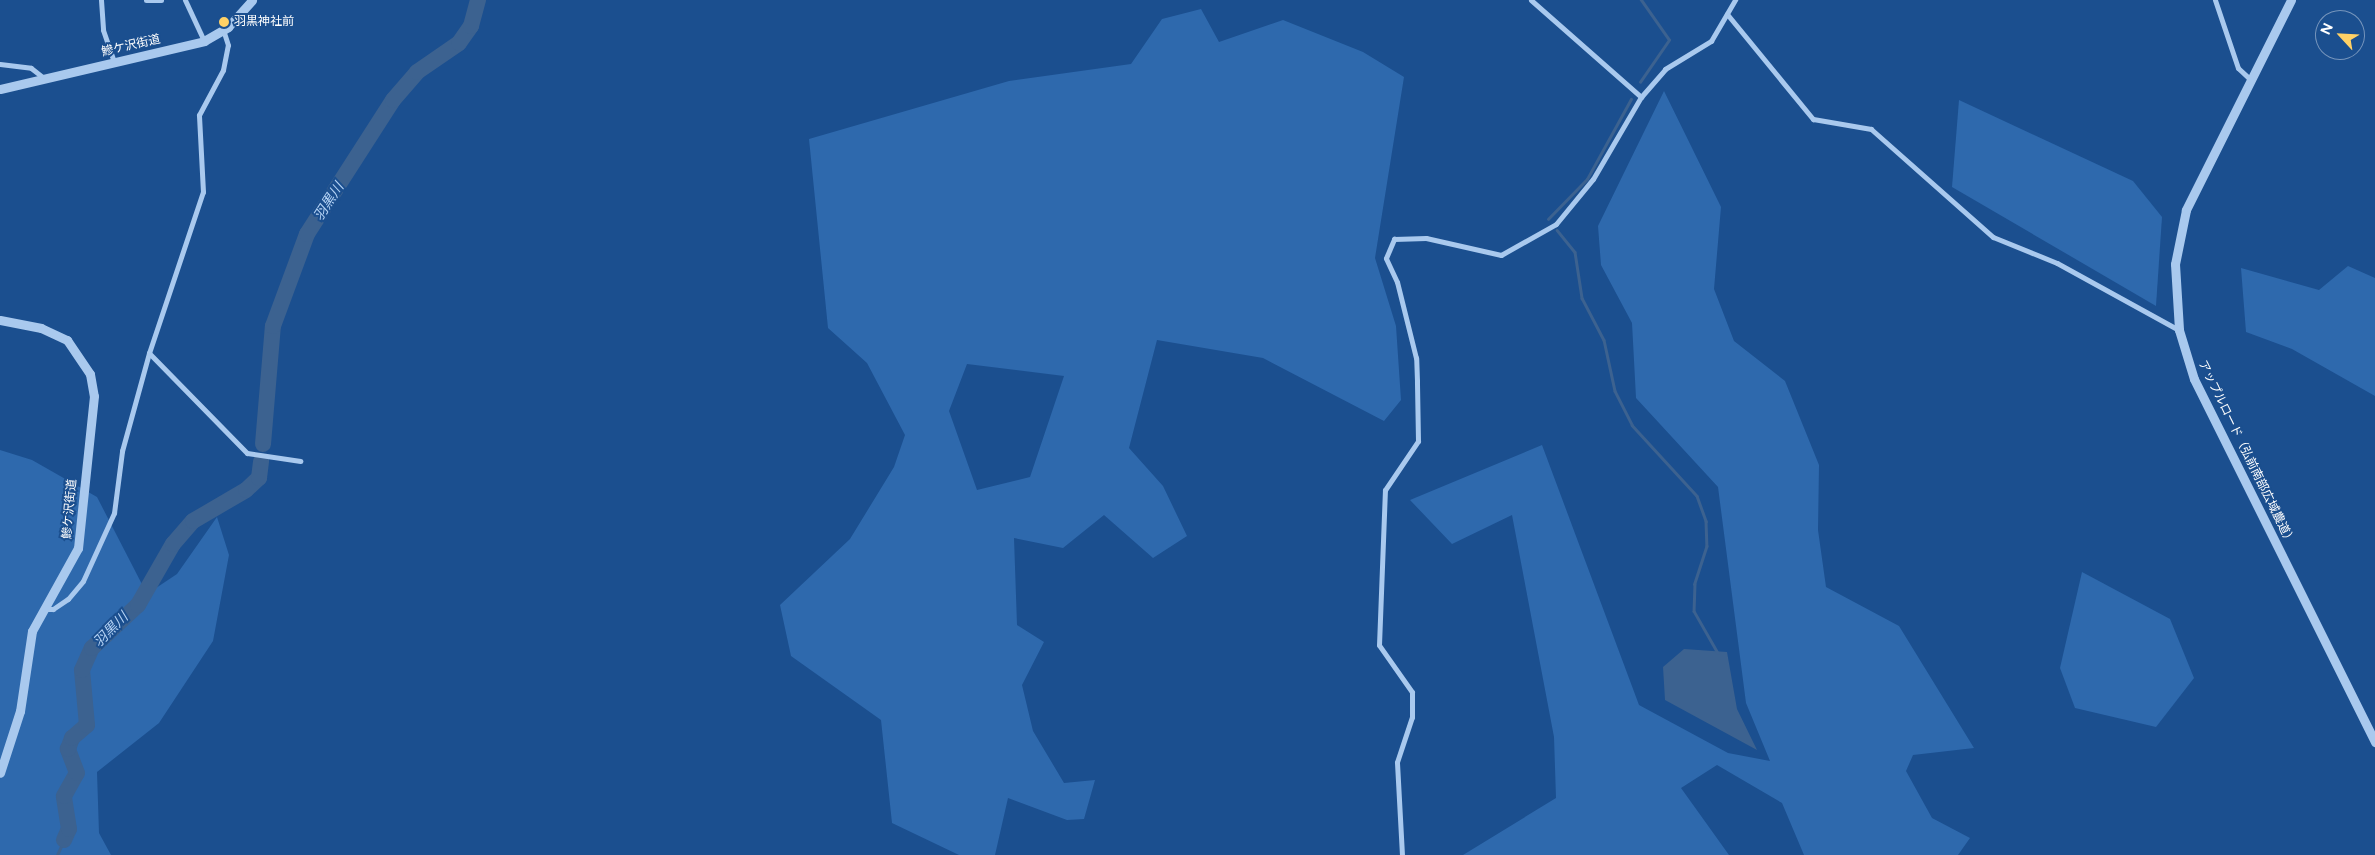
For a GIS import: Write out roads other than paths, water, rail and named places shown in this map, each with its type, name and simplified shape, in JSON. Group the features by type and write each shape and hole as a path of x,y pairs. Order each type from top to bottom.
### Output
{"street":[{"path":"101,0 103,30 114,62"},
{"path":"146,0 160,0"},
{"path":"186,0 204,41"},
{"name":"鰺ケ沢街道","path":"0,89 204,41 223,30 252,0"},
{"path":"1531,0 1641,97"},
{"path":"1402,855 1397,762 1412,717 1412,692 1379,645 1382,532 1385,490 1418,441 1416,358 1397,282 1386,258 1394,238 1426,238 1501,255 1556,224 1593,179 1641,97 1666,69 1712,41 1735,0"},
{"path":"2215,0 2238,68 2250,79"},
{"name":"アップルロード（弘前南部広域農道）","path":"2291,0 2186,210 2175,264 2179,330 2194,379 2375,742"},
{"path":"1727,14 1813,119 1871,129 1993,237 2057,263 2179,330"},
{"path":"44,609 53,610 68,599 83,581 114,513 122,451 149,353 203,192 199,115 223,70 228,45 223,30"},
{"path":"0,64 31,68 45,78"},
{"name":"鰺ケ沢街道","path":"0,320 41,328 67,340 84,361 93,385 78,548 44,609 29,642 20,711 0,773"},
{"path":"149,353 247,452 300,461"}],"waterway":[{"name":"羽黒川","path":"263,444 273,326 307,234 393,100 417,72 459,43 471,26 478,0"},
{"path":"1640,82 1669,40 1641,0"},
{"path":"1548,219 1587,179 1631,99"},
{"path":"1557,230 1575,252 1582,298 1604,340 1615,391 1632,425 1697,496 1706,521 1707,546 1695,584 1694,611 1718,653"},
{"name":"羽黒川","path":"64,840 69,829 64,796 77,773 68,749 72,738 87,725 82,670 92,648 138,605 173,544 193,521 246,490 259,478 261,461"},
{"path":"57,855 64,840"}],"place":[{"name":"羽黒神社前","path":"224,22"}]}
